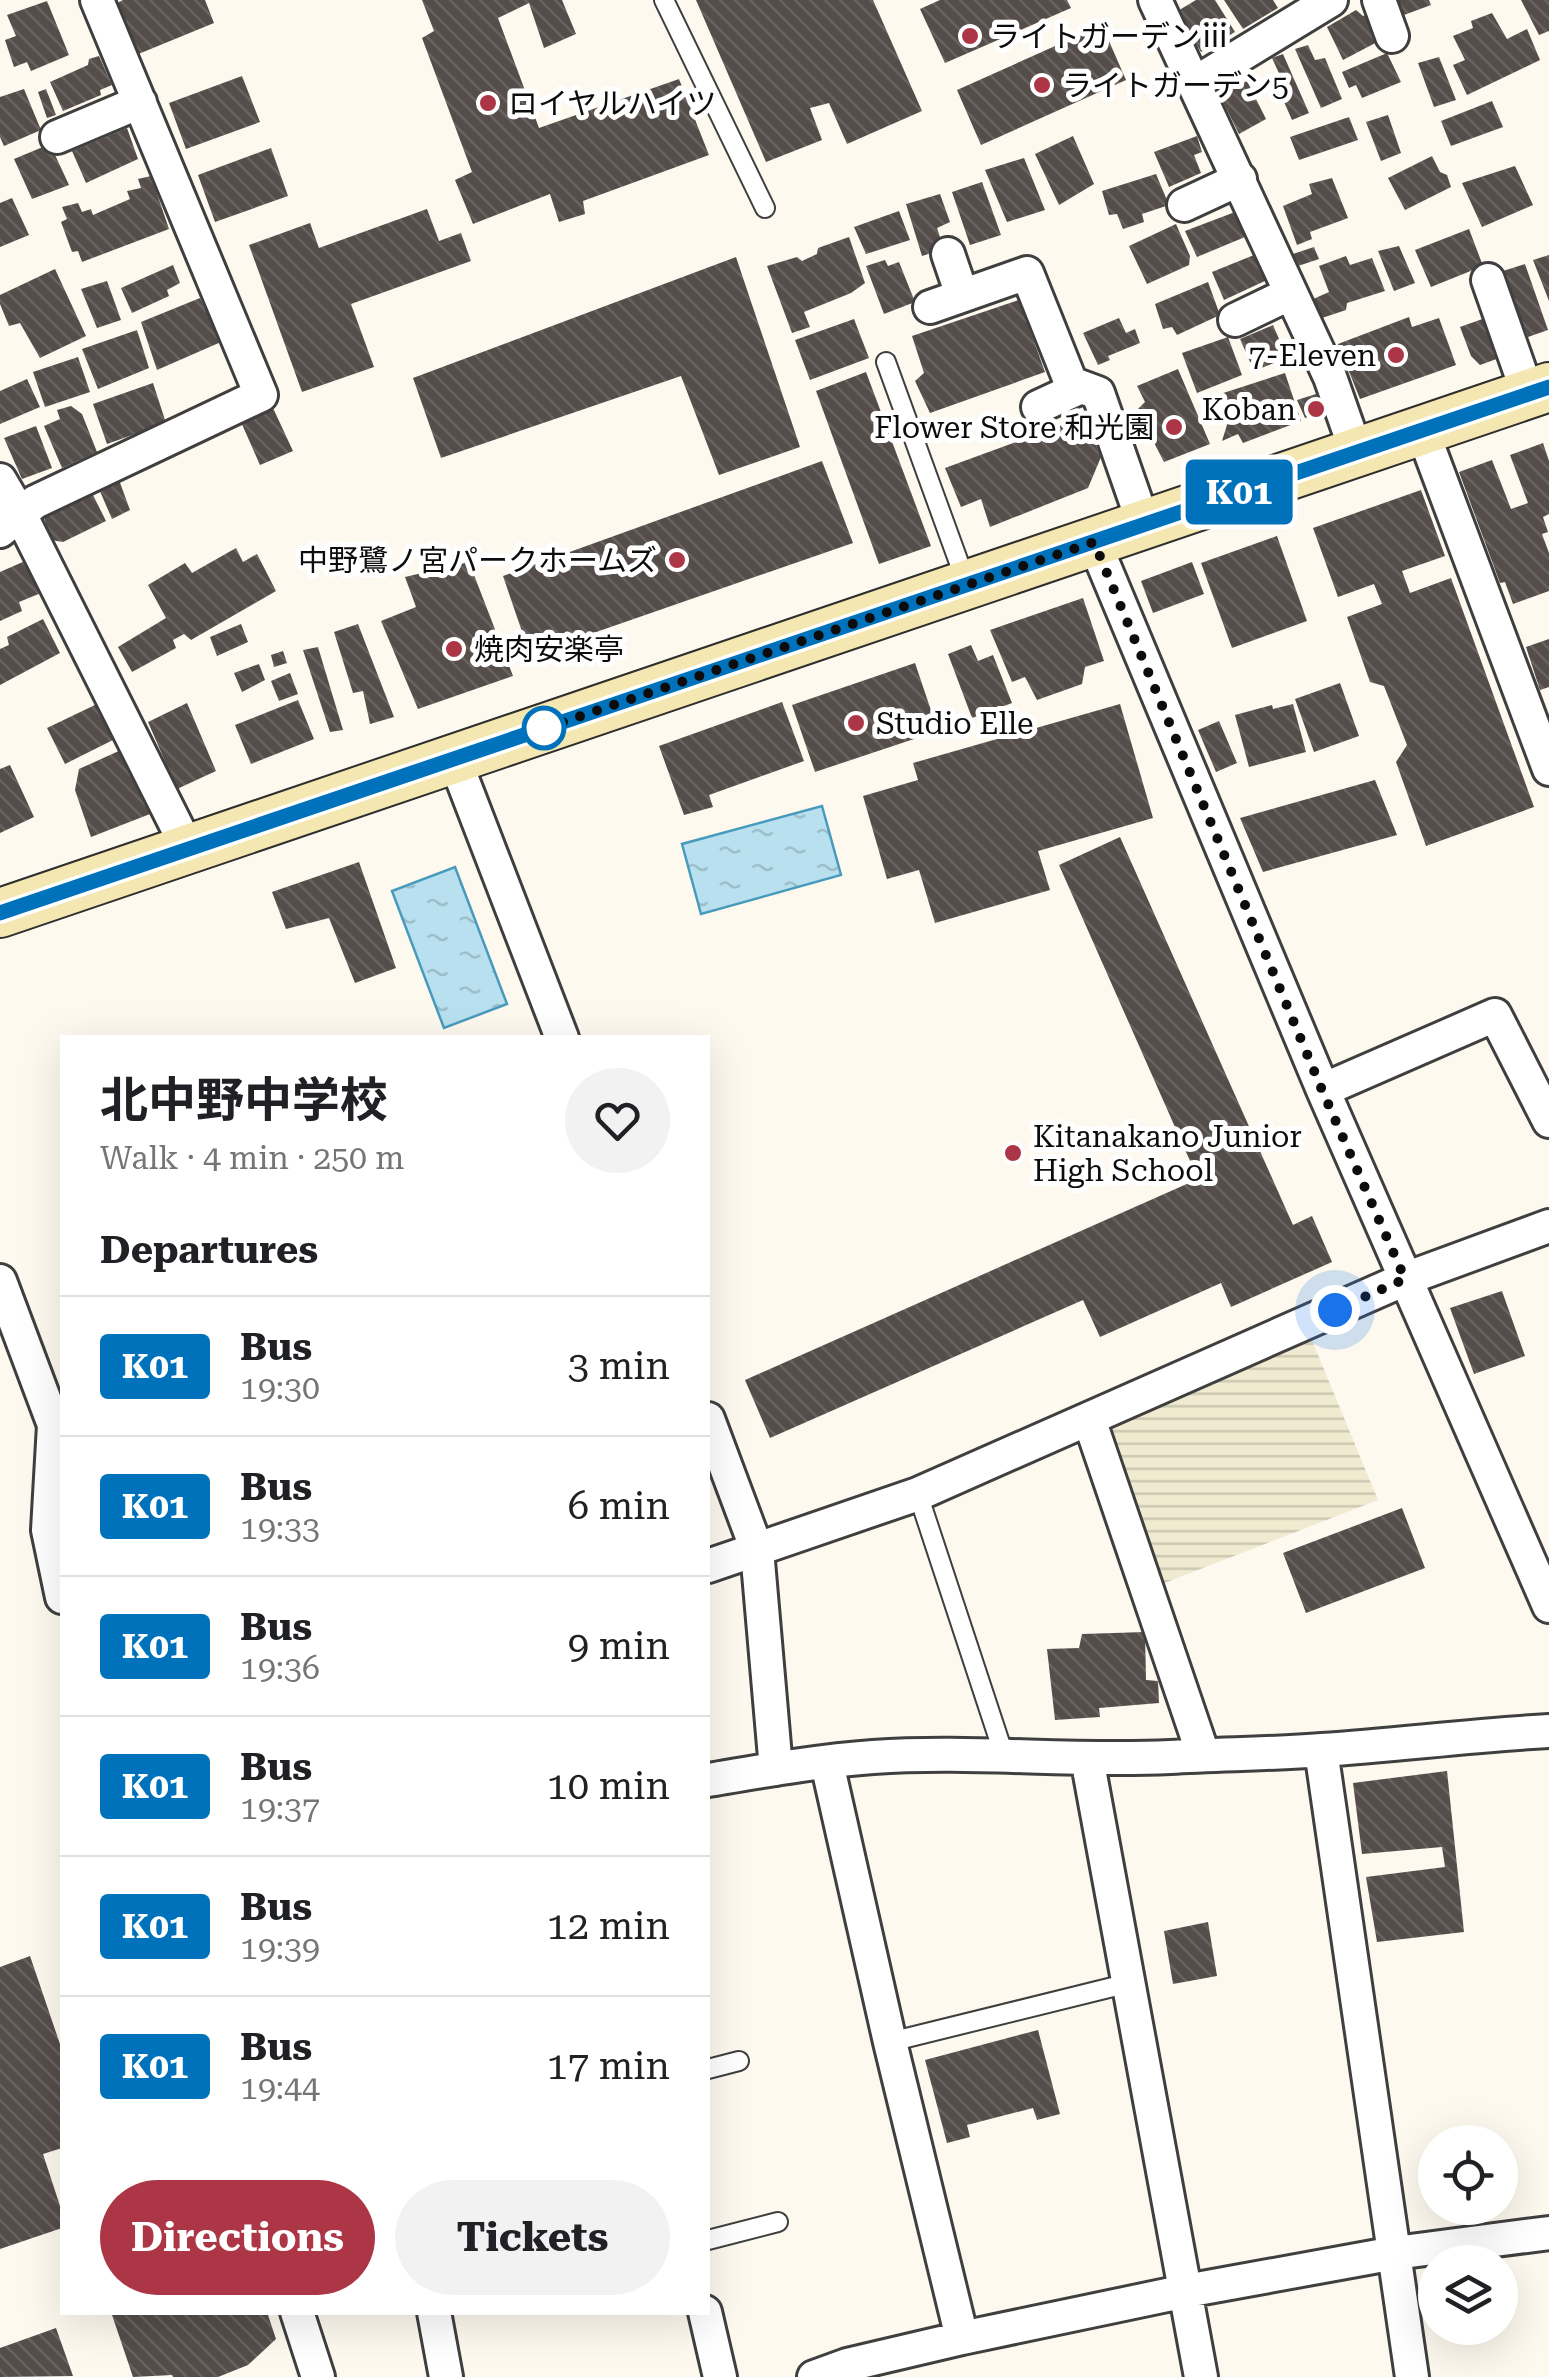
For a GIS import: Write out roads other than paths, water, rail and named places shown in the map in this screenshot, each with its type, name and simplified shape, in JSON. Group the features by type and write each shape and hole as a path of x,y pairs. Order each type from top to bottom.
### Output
{"main road":[{"path":"0,913 1356,451 1543,391"}],"street":[{"path":"10,524 35,502 262,395 97,0"},
{"path":"1155,0 1330,377 1356,451"},
{"path":"1195,83 1330,0"},
{"path":"1379,0 1392,36"},
{"path":"58,137 140,102"},
{"path":"1184,205 1240,179"},
{"path":"948,254 962,295"},
{"path":"930,307 1028,274 1071,383 1098,392 1144,524"},
{"path":"1488,280 1543,391"},
{"path":"1235,320 1292,293"},
{"path":"1038,407 1081,387"},
{"path":"1422,430 1549,768"},
{"path":"0,480 10,524 188,849"},
{"path":"1094,542 1322,1090 1549,1606"},
{"path":"454,758 561,1035"},
{"path":"1322,1090 1494,1016 1549,1121"},
{"path":"710,1565 918,1494 1405,1279 1549,1226"},
{"path":"0,1281 54,1425 48,1530 60,1587"},
{"path":"1089,1419 1203,1754"},
{"path":"710,1424 757,1550 776,1769"},
{"path":"710,1780 873,1757 1169,1757 1320,1750 1549,1731"},
{"path":"1320,1750 1412,2377"},
{"path":"1087,1758 1201,2377"},
{"path":"827,1763 962,2338"},
{"path":"814,2377 962,2338 1186,2291 1395,2253 1549,2233"},
{"path":"298,2315 318,2377"},
{"path":"435,2315 446,2377"},
{"path":"706,2315 720,2377"}],"lane":[{"path":"664,0 765,208"},
{"path":"886,362 968,586"},
{"path":"918,1494 1004,1755"},
{"path":"890,2042 1129,1984"},
{"path":"710,2068 739,2061"},
{"path":"710,2239 778,2222"}],"water":[{"path":"822,806 841,875 701,914 682,844"},
{"path":"455,867 507,1004 444,1028 392,891"}],"place":[{"name":"ライトガーデンⅲ","path":"970,36"},
{"name":"ライトガーデン5","path":"1042,85"},
{"name":"ロイヤルハイツ","path":"488,103"},
{"name":"7-Eleven","path":"1396,355"},
{"name":"Koban","path":"1316,409"},
{"name":"Flower Store 和光園","path":"1174,427"},
{"name":"中野鷺ノ宮パークホームズ","path":"677,560"},
{"name":"焼肉安楽亭","path":"454,649"},
{"name":"Studio Elle","path":"856,723"},
{"name":"Kitanakano Junior High School","path":"1013,1153"}]}
